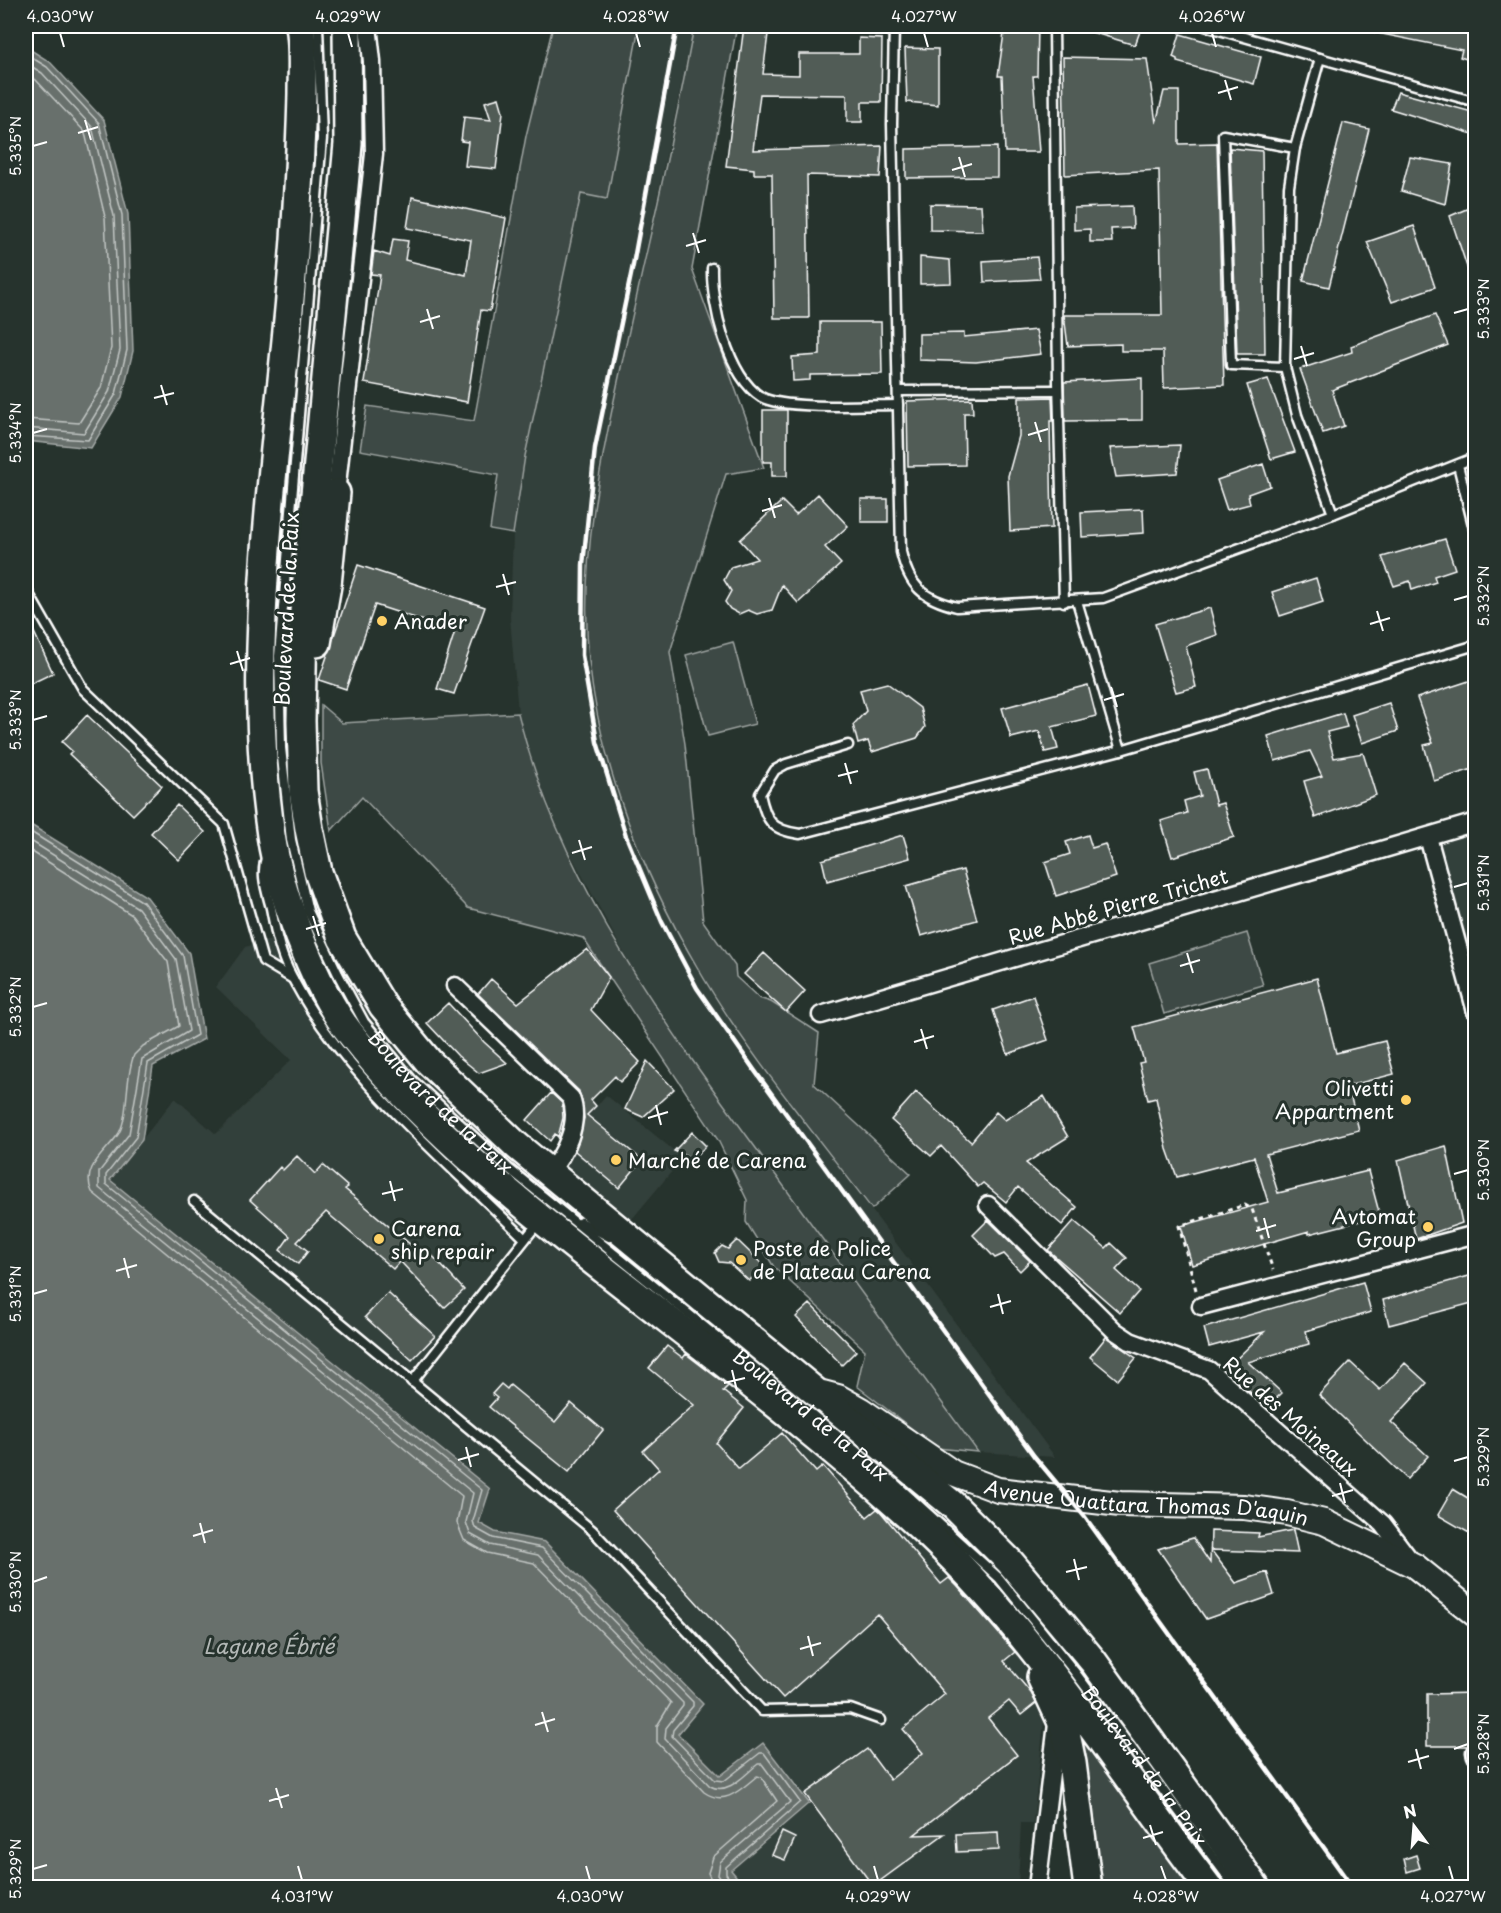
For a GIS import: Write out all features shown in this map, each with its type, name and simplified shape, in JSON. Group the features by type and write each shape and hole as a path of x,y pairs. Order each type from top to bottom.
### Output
{"main road":[{"name":"Boulevard de la Paix","path":"347,26 348,144 303,622 301,721 303,791 318,872 342,938 383,1006 429,1062 548,1174 642,1258 818,1391 953,1505 1010,1562 1093,1660 1256,1887"},
{"name":"Boulevard de la Paix","path":"304,28 300,158 269,521 259,690 261,748 272,841 290,910 321,982 347,1030 403,1092 491,1178 543,1223 878,1489 982,1587 1025,1637 1209,1887"},
{"path":"303,670 313,655 318,639 327,585 336,494"},
{"name":"Avenue Ouattara Thomas D'aquin","path":"818,1391 838,1397 861,1410 953,1473 998,1490 1120,1504 1244,1507 1287,1513 1324,1522 1414,1566 1476,1615"},
{"path":"1025,1637 1059,1714 1072,1763 1088,1887"}],"street":[{"path":"336,494 374,154 368,26"},
{"name":"Rue Abbé Pierre Trichet","path":"821,1015 1476,822"},
{"path":"1428,837 1476,1012"},
{"path":"455,986 571,1098 574,1107 567,1146 564,1155 548,1174"},
{"name":"Rue des Moineaux","path":"988,1205 1114,1331 1130,1341 1191,1361 1209,1370 1227,1385 1383,1524 1414,1566"},
{"path":"1201,1306 1476,1234"},
{"path":"1037,1887 1059,1714"}],"lane":[{"path":"894,26 892,124 901,552 905,567 916,587 935,602 957,607 1103,598 1333,514 1476,457"},
{"path":"1054,26 1058,390 1064,602"},
{"path":"1204,26 1476,102"},
{"name":"Boulevard de la Paix","path":"304,28 322,138 279,656 281,748 291,840 308,911 338,975 364,1022 411,1079 508,1168 543,1223 642,1258 999,1578 1074,1671 1236,1887"},
{"path":"1320,58 1295,148 1288,187 1285,367 1297,415 1333,514"},
{"path":"1285,367 1231,365 1223,135 1295,148"},
{"path":"712,268 711,288 717,319 728,350 743,376 761,396 782,403 898,405"},
{"path":"898,392 1058,390"},
{"path":"1458,465 1476,537"},
{"path":"26,589 84,689 224,824 263,961 294,980"},
{"path":"1077,601 1121,750"},
{"path":"848,745 786,764 775,770 760,794 768,820 781,831 800,834 1121,750 1476,645"},
{"path":"272,841 262,869 277,938 294,980 332,1038 389,1108 543,1223 642,1258"},
{"path":"194,1201 592,1530 762,1711 850,1709 881,1720"},
{"path":"412,1382 543,1223"},
{"path":"891,1480 982,1587"}],"path":[{"path":"1201,1306 1179,1226 1245,1205 1252,1209 1279,1286"}],"shaded area":[{"path":"553,26 639,26 607,199 581,194 525,456 513,534 490,530 498,475 360,450 367,406 474,421 526,136"},
{"path":"639,26 694,26 599,469 588,582 589,659 603,738 629,819 661,898 697,967 743,1037 1055,1457 978,1452 697,1068 642,987 563,840 528,753 518,713 510,617 513,534 525,456 581,194 607,198"},
{"path":"694,26 737,26 692,269 764,468 726,474 670,652 685,744 703,921 735,966 736,977 759,998 771,1002 819,1033 814,1084 911,1174 872,1209 736,1029 696,965 658,894 627,818 603,740 595,700 589,660 587,622 587,585 594,510 614,399 669,152"},
{"path":"733,642 755,724 708,736 686,655"},
{"path":"321,705 342,723 518,713 537,776 561,836 622,954 695,1065 978,1452 937,1448 857,1386 865,1350 774,1267 746,1222 747,1200 718,1140 583,938 468,908 362,797 331,831 321,763"},
{"path":"1476,833 1475,969 1440,843"},
{"path":"1247,933 1263,985 1164,1014 1149,963"},
{"path":"286,935 482,1186 532,1231 688,1352 869,1498 954,1574 1018,1650 1045,1713 1033,1823 1021,1823 1018,1887 745,1887 730,1871 809,1803 720,1777 677,1734 703,1704 545,1542 495,1532 479,1523 110,1180 175,1098 216,1134 291,1060 216,987 245,947"},
{"name":"Marché de Carena","path":"606,1095 683,1158 627,1225 550,1161"},
{"path":"1077,1725 1197,1887 1100,1887"}],"water":[{"path":"26,47 50,62 104,120 128,214 133,351 122,397 91,448 26,441"},
{"name":"Lagune Ébrié","path":"26,822 147,897 189,953 204,1039 153,1066 142,1140 110,1180 490,1489 479,1523 495,1532 545,1542 703,1704 678,1734 720,1776 763,1743 809,1803 731,1870 745,1887 26,1887"}],"building":[{"path":"744,26 769,26 763,74 799,75 799,54 859,54 859,38 882,39 881,102 862,102 862,122 847,122 847,95 760,94 753,150 882,146 880,177 807,175 809,318 774,318 772,174 754,174 754,169 726,166"},
{"path":"1005,26 1038,26 1037,76 1033,76 1039,152 1005,152 1002,76 998,76"},
{"path":"1081,26 1142,26 1135,45 1081,29"},
{"path":"1373,26 1476,26 1476,62 1460,57 1462,50 1372,32"},
{"path":"1180,34 1261,57 1254,84 1177,62 1177,59 1173,57"},
{"path":"905,48 938,49 938,105 907,102"},
{"path":"1063,57 1147,59 1156,123 1164,91 1179,91 1179,144 1217,143 1224,385 1164,388 1163,351 1121,351 1121,344 1068,346 1064,315 1162,315 1159,170 1065,175"},
{"path":"1398,92 1476,113 1476,135 1391,109"},
{"path":"499,98 503,112 496,169 465,166 468,142 461,141 464,117 491,120 485,102"},
{"path":"1343,123 1369,129 1329,287 1303,281"},
{"path":"997,147 997,177 906,178 906,149"},
{"path":"1230,148 1262,151 1265,354 1237,354"},
{"path":"1410,157 1452,164 1445,204 1401,191"},
{"path":"412,197 506,218 490,311 481,310 467,402 364,383 380,275 371,274 374,251 390,256 393,239 408,241 405,260 466,275 471,240 407,228"},
{"path":"930,204 981,205 983,231 930,230"},
{"path":"1476,205 1476,285 1473,285 1450,216"},
{"path":"1132,206 1133,228 1111,229 1112,242 1090,242 1090,229 1074,230 1074,208"},
{"path":"1414,226 1435,287 1392,302 1367,242"},
{"path":"920,257 950,260 951,283 920,284"},
{"path":"1037,257 1040,279 984,282 983,261"},
{"path":"1435,315 1448,345 1332,390 1344,426 1323,433 1300,369 1352,352 1351,346"},
{"path":"820,322 881,322 882,374 810,375 810,380 793,381 792,357 820,355"},
{"path":"1036,330 1041,354 976,362 919,360 919,334 964,333 964,337"},
{"path":"1142,378 1142,420 1065,421 1064,382"},
{"path":"1268,379 1295,452 1271,459 1247,385"},
{"path":"1052,397 1053,421 1050,421 1052,528 1010,531 1008,476 1019,436 1019,398"},
{"path":"972,399 973,413 964,413 965,465 908,466 907,401"},
{"path":"763,410 787,410 787,476 772,476 772,462 763,462"},
{"path":"1180,445 1177,473 1116,477 1110,448"},
{"path":"1263,464 1270,486 1248,494 1250,504 1227,510 1217,480"},
{"path":"818,494 848,526 825,547 841,564 798,603 782,585 772,610 757,614 748,610 739,614 730,609 725,602 731,591 724,580 731,567 757,559 740,540 782,501 796,515"},
{"path":"861,499 888,499 888,522 861,522"},
{"path":"1143,509 1144,533 1082,537 1081,512"},
{"path":"1445,539 1455,569 1434,576 1436,582 1412,590 1410,581 1394,586 1382,557"},
{"path":"358,565 485,607 454,694 437,689 455,631 375,605 346,689 319,680"},
{"path":"1316,578 1323,602 1280,616 1272,592"},
{"path":"1210,608 1217,635 1186,646 1196,687 1176,692 1155,624"},
{"path":"26,615 53,673 26,686"},
{"path":"1472,680 1476,691 1476,768 1434,781 1424,745 1433,743 1417,698"},
{"path":"887,683 920,708 925,727 917,738 872,752 868,741 858,744 853,725 866,711 860,690"},
{"path":"1088,685 1096,716 1052,727 1058,749 1045,752 1039,731 1011,738 1002,708"},
{"path":"1389,703 1398,731 1362,743 1352,715"},
{"path":"1343,713 1347,727 1327,732 1334,758 1363,753 1376,795 1315,818 1304,781 1322,776 1310,751 1275,761 1268,736"},
{"path":"87,715 162,786 133,815 69,754 72,751 62,742"},
{"path":"1207,769 1216,805 1223,803 1234,837 1172,857 1161,821 1187,813 1184,801 1200,796 1194,772"},
{"path":"177,805 205,832 179,860 151,833"},
{"path":"903,835 910,858 827,881 822,860"},
{"path":"1088,835 1092,848 1105,844 1116,877 1056,896 1045,862 1070,854 1066,842"},
{"path":"963,870 977,920 921,936 906,886"},
{"path":"587,949 609,977 591,1010 640,1062 620,1082 615,1076 591,1100 596,1106 587,1115 642,1160 619,1188 575,1151 584,1118 579,1091 478,994 491,979 518,1003"},
{"path":"764,953 805,991 786,1012 744,974"},
{"path":"1317,978 1336,1053 1385,1041 1394,1074 1348,1086 1359,1130 1266,1154 1278,1193 1368,1171 1380,1216 1309,1234 1309,1231 1192,1265 1181,1226 1268,1202 1254,1157 1177,1177 1167,1149 1156,1098 1148,1100 1139,1063 1144,1062 1134,1027"},
{"path":"1033,996 1048,1040 1008,1054 993,1010"},
{"path":"448,1003 507,1063 479,1073 458,1056 427,1023"},
{"path":"647,1061 674,1089 643,1117 625,1109"},
{"path":"916,1092 971,1142 996,1112 1005,1120 1044,1096 1068,1137 1026,1163 1077,1207 1062,1225 1018,1187 1006,1202 983,1183 978,1187 941,1146 931,1156 891,1120"},
{"path":"551,1093 562,1103 563,1118 558,1137 555,1134 550,1141 527,1120"},
{"path":"692,1132 706,1146 693,1159 674,1151"},
{"path":"1446,1146 1462,1223 1416,1239 1398,1160"},
{"path":"297,1156 315,1174 323,1165 348,1187 345,1189 424,1256 429,1252 464,1290 444,1308 400,1261 393,1269 326,1212 297,1242 308,1251 298,1264 280,1250 290,1236 250,1200 280,1167 283,1170"},
{"path":"988,1220 1030,1261 1020,1271 1004,1254 995,1258 973,1235"},
{"path":"1074,1221 1106,1248 1111,1243 1127,1258 1116,1270 1139,1291 1120,1313 1048,1250"},
{"path":"737,1240 764,1266 749,1281 729,1263 719,1262 715,1253 722,1246 728,1249"},
{"path":"1476,1274 1476,1302 1389,1325 1383,1300"},
{"path":"1363,1282 1371,1312 1306,1331 1309,1344 1248,1362 1282,1393 1267,1407 1225,1370 1264,1332 1209,1347 1204,1328"},
{"path":"388,1293 435,1336 412,1360 365,1317"},
{"path":"810,1304 856,1351 842,1365 796,1317"},
{"path":"1106,1337 1136,1358 1118,1380 1090,1357"},
{"path":"667,1346 683,1358 686,1354 728,1386 723,1391 744,1408 716,1443 739,1469 782,1433 816,1472 823,1466 867,1517 877,1509 880,1511 941,1584 949,1578 957,1586 1015,1652 1004,1661 1031,1693 1036,1703 1021,1715 1009,1701 988,1718 1017,1755 914,1835 944,1834 873,1886 805,1794 867,1749 890,1780 923,1753 903,1729 945,1694 877,1614 783,1698 613,1510 659,1469 643,1451 694,1405 649,1368"},
{"path":"1350,1362 1380,1390 1405,1363 1427,1383 1391,1422 1428,1456 1407,1479 1319,1395"},
{"path":"501,1384 507,1389 510,1385 555,1422 571,1403 603,1430 569,1472 489,1407 497,1398 492,1394"},
{"path":"1453,1489 1476,1503 1476,1537 1438,1515"},
{"path":"1293,1530 1298,1553 1211,1550 1236,1583 1267,1572 1274,1595 1206,1619 1158,1549 1193,1538 1210,1563 1211,1531 1259,1533 1258,1537"},
{"path":"1476,1693 1476,1742 1467,1746 1427,1746 1427,1694"},
{"path":"782,1832 795,1838 785,1860 772,1855"},
{"path":"998,1832 999,1850 957,1852 956,1834"},
{"path":"1416,1855 1420,1868 1407,1872 1404,1859"}],"railway":[{"path":"677,26 633,265 595,448 583,565 582,655 597,742 626,836 662,922 697,988 1034,1456 1085,1517 1353,1888"}],"place":[{"name":"Anader","path":"382,621"},
{"name":"Olivetti Appartment","path":"1406,1100"},
{"name":"Marché de Carena","path":"616,1160"},
{"name":"Avtomat Group","path":"1428,1227"},
{"name":"Carena ship repair","path":"379,1239"},
{"name":"Poste de Police de Plateau Carena","path":"741,1260"}]}
